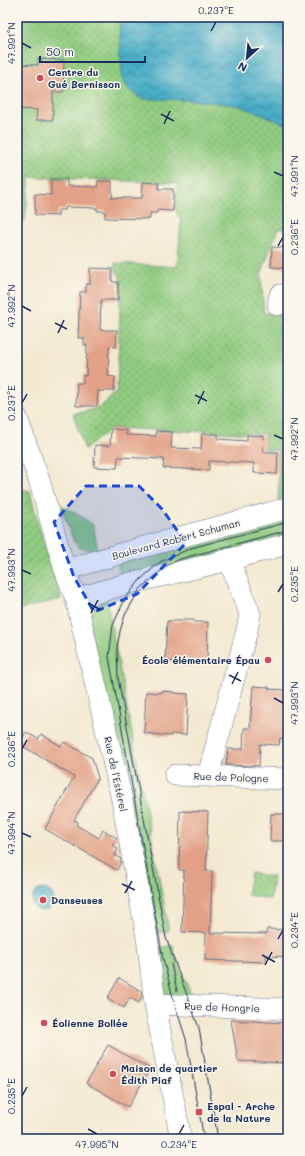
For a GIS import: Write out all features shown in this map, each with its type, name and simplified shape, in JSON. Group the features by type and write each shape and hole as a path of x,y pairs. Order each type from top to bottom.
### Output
{"street":[{"name":"Rue de l'Estérel","path":"17,418 39,480 65,570 76,599 122,800 147,936 155,1004 181,1139"},
{"name":"Boulevard Robert Schuman","path":"65,570 288,508"},
{"path":"76,599 126,584 229,560 288,544"},
{"path":"208,776 250,614 229,560"},
{"name":"Rue de Pologne","path":"174,775 288,779"},
{"name":"Rue de Hongrie","path":"155,1004 288,1009"}],"highlighted area":[{"path":"86,486 139,486 162,509 186,543 137,594 94,612 74,577 54,522"}],"green space":[{"path":"17,17 288,17 288,229 278,229 261,274 264,313 288,316 288,503 278,506 279,450 265,450 265,434 111,428 85,450 73,414 99,408 117,392 121,280 115,267 115,263 177,267 181,221 175,209 178,183 30,177 25,221 17,222"},
{"path":"17,488 30,491 37,520 61,599 17,610"},
{"path":"60,505 78,514 93,525 98,551 80,548 74,542"},
{"path":"288,513 288,538 121,581 118,562"},
{"path":"106,596 169,931 153,933 90,625 94,608"},
{"path":"251,873 273,877 270,899 247,895"},
{"path":"173,945 175,955 192,997 167,995 165,992 156,949"}],"water":[{"path":"119,17 288,17 288,125 237,105 192,100 143,99 129,90 122,78"},
{"name":"Danseuses","path":"43,889 51,892 54,900 51,908 43,911 35,908 32,900 35,892"}],"building":[{"name":"Centre du Gué Bernisson","path":"38,59 64,60 63,92 53,92 53,120 36,120 37,110 17,109 17,64 38,65"},
{"path":"51,179 67,179 67,186 97,187 98,181 112,181 112,198 142,198 143,182 159,183 158,189 173,189 173,211 157,210 157,213 150,213 150,219 105,218 105,211 97,211 97,208 66,207 65,210 58,210 58,216 35,215 35,194 51,195"},
{"path":"272,247 288,248 288,268 271,267"},
{"path":"90,268 112,269 112,282 118,282 118,300 101,300 100,330 117,330 116,347 109,346 108,376 115,377 114,391 98,391 97,406 76,406 77,383 83,383 83,375 86,376 87,345 84,345 84,338 78,338 80,292 86,292 86,284 90,284"},
{"path":"111,429 126,430 126,435 156,436 156,431 172,432 171,448 201,449 202,434 218,434 218,439 247,441 247,435 264,436 263,452 278,452 277,474 254,473 254,463 209,461 209,470 163,468 164,459 118,457 117,468 94,467 95,445 110,446"},
{"path":"181,620 208,622 207,663 192,662 192,665 180,665 180,662 165,661 167,621"},
{"path":"253,686 288,690 288,739 280,738 279,745 260,744 259,766 226,765 228,749 243,749 244,728 250,728"},
{"path":"161,691 188,694 186,735 171,734 171,736 144,733 146,692 161,693"},
{"path":"26,732 38,739 41,734 61,746 64,742 92,758 98,778 74,820 78,822 76,825 99,838 103,830 117,838 112,845 118,849 115,855 120,858 121,862 117,870 45,829 74,777 19,744"},
{"path":"180,811 208,812 206,871 212,871 210,933 266,934 267,929 288,930 288,957 266,956 266,962 205,960 206,933 182,932 184,870 179,870"},
{"path":"271,814 288,814 288,841 270,841"},
{"path":"119,978 141,991 142,997 139,1003 130,998 124,1008 107,999"},
{"path":"231,1020 288,1023 288,1063 238,1061"},
{"name":"Maison de quartier Édith Piaf","path":"108,1045 150,1069 128,1107 86,1083"}],"tram line":[{"path":"204,1139 186,1039 163,959 109,657 113,625 125,599 140,580 160,562 191,548 288,522"},
{"path":"218,1139 199,1028 166,938 118,678 117,648 125,615 140,589 168,565 180,559 288,530"},
{"path":"171,964 177,991"}],"place":[{"name":"Centre du Gué Bernisson","path":"40,78"},
{"name":"École élémentaire Épau","path":"268,660"},
{"name":"Danseuses","path":"43,900"},
{"name":"Éolienne Bollée","path":"44,1023"},
{"name":"Maison de quartier Édith Piaf","path":"113,1074"},
{"name":"Espal - Arche de la Nature","path":"199,1112"}]}
